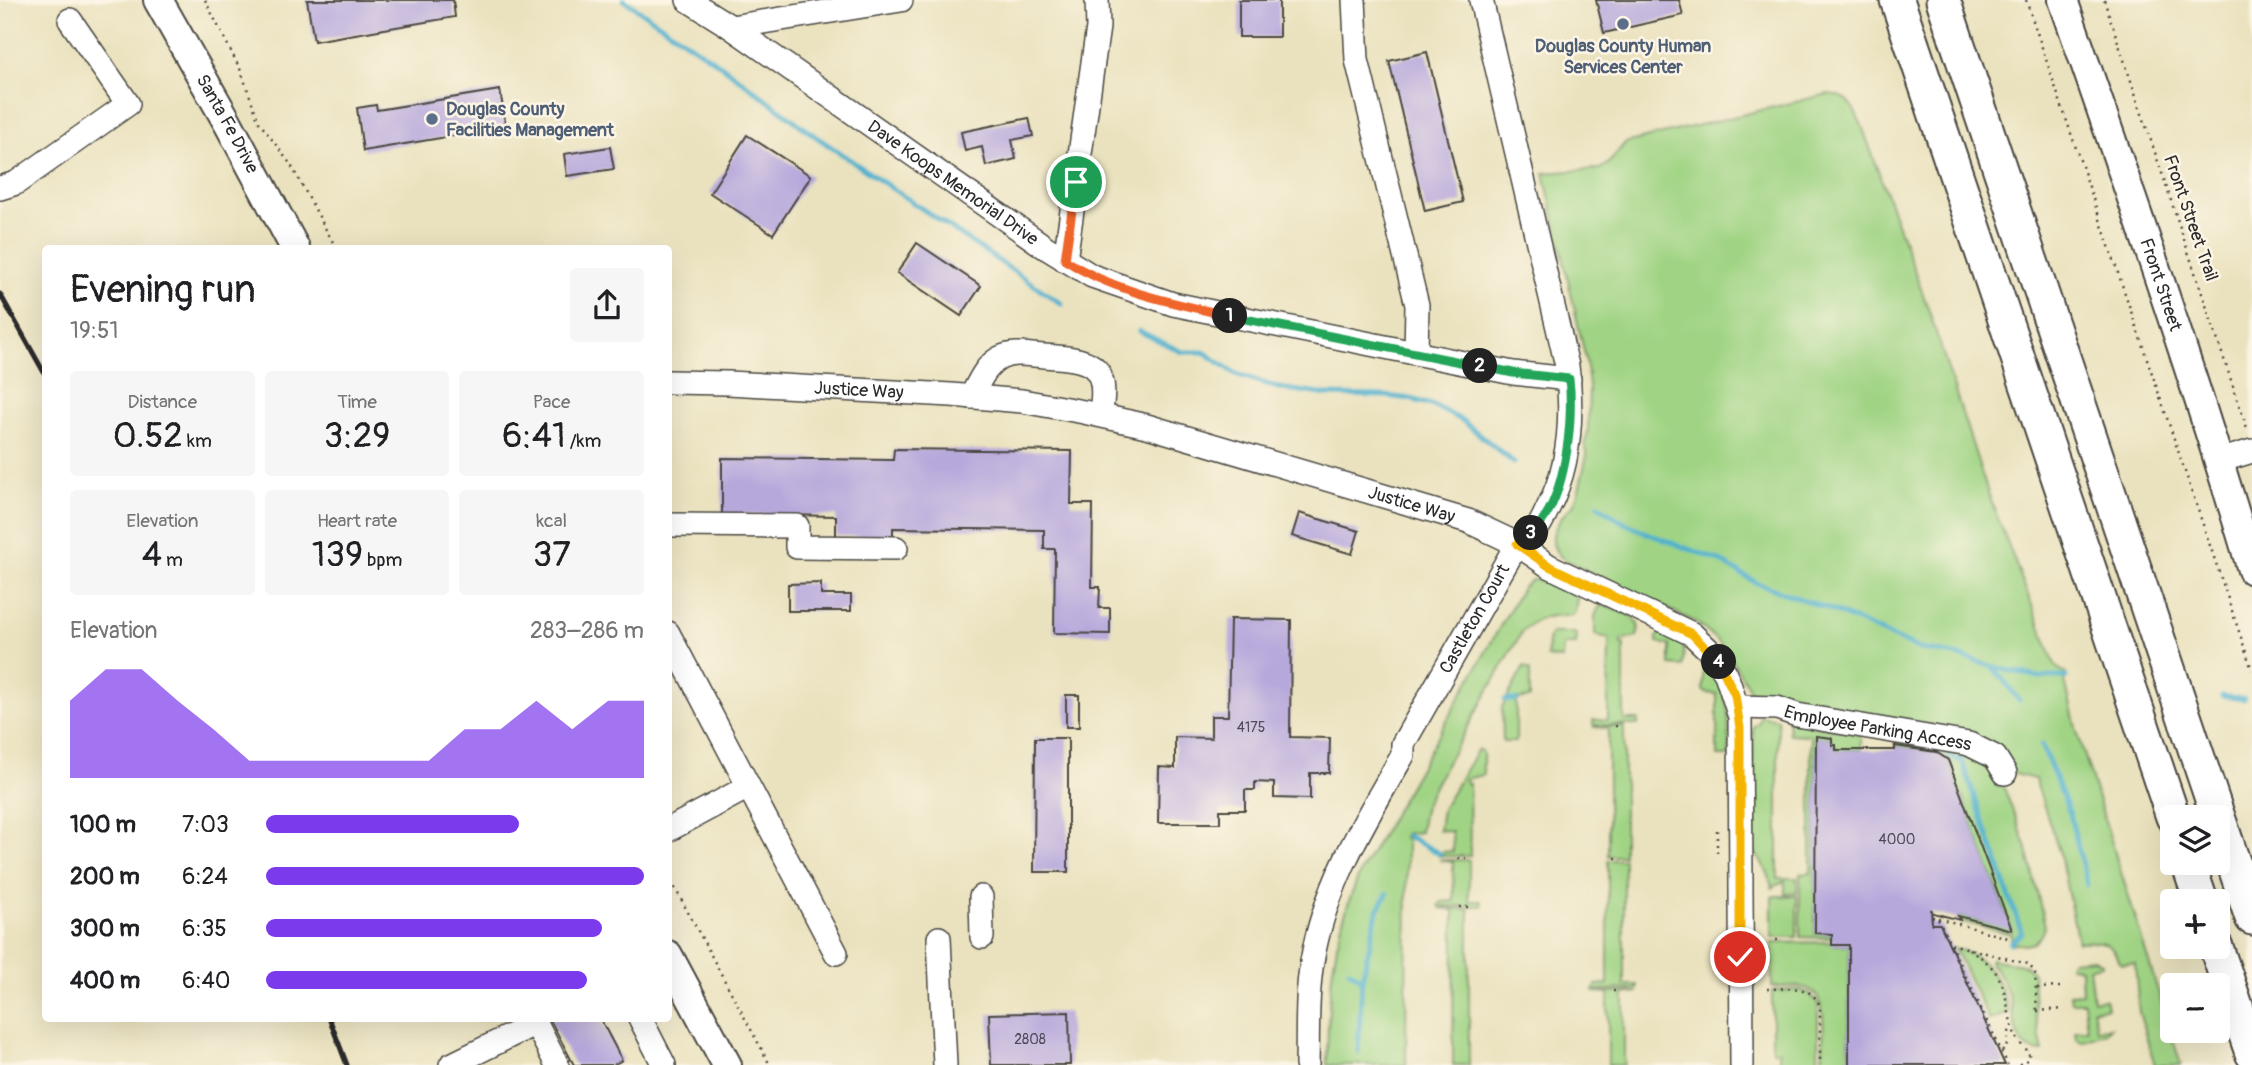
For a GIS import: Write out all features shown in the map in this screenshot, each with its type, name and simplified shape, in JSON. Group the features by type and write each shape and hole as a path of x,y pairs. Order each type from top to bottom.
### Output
{"highway":[{"path":"1898,0 2169,805"},
{"path":"1943,0 2252,918"},
{"path":"2220,959 2252,1053"}],"main road":[{"name":"Santa Fe Drive","path":"158,0 293,245"},
{"name":"Front Street","path":"2063,0 2220,461 2252,570"},
{"path":"672,962 727,1065"}],"street":[{"name":"Dave Koops Memorial Drive","path":"688,0 1092,276 1173,303 1513,373 1569,379"},
{"path":"731,27 901,0"},
{"path":"1065,260 1098,27 1097,0"},
{"path":"1353,0 1357,60 1417,305 1416,353"},
{"name":"Castleton Court","path":"1307,1065 1312,962 1334,884 1403,755 1403,744 1517,544 1538,528 1560,481 1571,420 1569,379 1559,329 1481,0"},
{"path":"0,188 16,183 129,111 70,20"},
{"path":"971,397 985,370 1011,354 1080,358 1093,366 1102,378 1104,397 1100,415"},
{"name":"Justice Way","path":"672,382 729,383 1022,401 1147,426 1327,481 1436,510 1481,526 1517,544 1549,566 1692,634 1720,664 1738,707 1742,1065"},
{"path":"2220,461 2250,441"},
{"path":"672,525 797,526 797,547 896,548"},
{"path":"672,641 836,953"},
{"name":"Employee Parking Access","path":"1738,707 1777,708 1797,715 1969,744 1996,757 2005,773"},
{"path":"672,828 748,787"},
{"path":"981,897 982,937"},
{"path":"939,938 945,1065"},
{"path":"451,1065 533,1022"},
{"path":"536,1022 557,1065"},
{"path":"642,1022 664,1065"}],"path":[{"path":"205,0 241,71 259,122 291,165 334,245"},
{"path":"2026,0 2252,670"},
{"name":"Front Street Trail","path":"2104,0 2250,441"},
{"path":"1717,827 1717,853"},
{"path":"1458,858 1466,858"},
{"path":"672,882 770,1065"},
{"path":"1459,907 1469,907"},
{"path":"1931,916 2008,938"},
{"path":"1938,918 2008,1065"},
{"path":"1951,944 2028,964 2035,972 2037,1013 2064,1009"},
{"path":"1969,949 1983,958 1997,975 2005,993 2014,1034 2031,1052 2024,1062 2018,1065"},
{"path":"2036,988 2061,986"},
{"path":"1767,989 1804,989 1816,998 1820,1006 1820,1065"},
{"path":"1613,991 1619,991"},
{"path":"2002,1051 2006,1049 2012,1023"}],"green space":[{"path":"1828,94 1842,97 1853,108 1862,126 1929,311 1988,493 2056,667 2066,673 2065,681 2076,728 2160,998 2160,1043 2174,1043 2181,1065 2155,1065 2139,1012 2135,963 2121,964 2113,950 2105,943 2078,942 2060,854 2035,779 2014,774 2011,767 1754,697 1729,654 1694,621 1565,560 1555,549 1554,531 1575,500 1587,456 1585,448 1589,386 1586,360 1544,173 1600,169 1608,164 1625,143"},
{"path":"1547,576 1574,590 1577,598 1575,612 1572,615 1551,616 1539,620 1522,632 1435,784 1425,805 1420,832 1404,834 1407,839 1406,1065 1327,1065 1328,1014 1333,968 1342,923 1359,875 1522,588 1532,580 1545,580"},
{"path":"1605,605 1625,612 1638,624 1637,637 1621,640 1621,644 1624,644 1624,720 1638,720 1638,725 1593,725 1593,720 1608,720 1609,638 1595,635 1595,616 1599,607"},
{"path":"1665,631 1684,643 1683,666 1670,665 1670,645 1657,643 1657,636"},
{"path":"1551,633 1577,635 1576,644 1563,645 1562,659 1547,657"},
{"path":"1708,665 1716,675 1725,696 1729,756 1717,756 1717,694 1703,690 1703,668"},
{"path":"1524,667 1530,671 1530,698 1516,700 1516,742 1503,742 1502,707"},
{"path":"1760,716 1778,719 1778,878 1797,878 1797,893 1785,894 1785,881 1772,888 1768,873 1753,849 1753,727 1759,722"},
{"path":"1788,720 1861,735 1861,750 1836,750 1836,745 1832,745 1832,738 1816,737 1815,933 1832,934 1832,938 1800,937 1800,874 1811,873 1811,735 1789,734"},
{"path":"1593,727 1624,727 1624,856 1608,856 1608,728"},
{"path":"1895,741 1976,752 1999,775 2026,845 2045,926 2034,943 2010,943 2012,934 1959,921 1958,916 2012,929 1948,760 1936,752 1895,746"},
{"path":"1478,749 1483,752 1483,775 1465,779 1466,783 1469,783 1470,856 1439,856 1442,852 1453,851 1452,832 1439,830 1442,809"},
{"path":"1439,860 1469,860 1469,901 1481,901 1482,906 1439,906 1441,902 1454,901 1453,862"},
{"path":"1608,860 1624,860 1624,985 1638,985 1638,989 1594,990 1596,985 1608,984"},
{"path":"1797,896 1797,937 1772,937 1772,897"},
{"path":"1440,908 1469,909 1469,1065 1453,1065 1454,910"},
{"path":"1832,942 1833,945 1849,945 1849,1065 1822,1065 1822,1010 1814,993 1802,987 1772,987 1772,943"},
{"path":"1954,948 1976,957 1991,972 2002,990 2008,1013 1989,1020"},
{"path":"1991,959 2026,966 2033,973 2035,1012 2043,1052 2025,1046 2020,1040 2004,983 1990,963"},
{"path":"2094,959 2102,965 2089,967 2093,1000 2105,999 2107,1008 2093,1009 2097,1030 2110,1027 2106,1032 2082,1041 2076,1038 2075,1031 2087,1029 2084,1002 2071,1002 2070,994 2082,993 2081,968 2070,967 2069,964 2072,961"},
{"path":"1800,990 1809,993 1818,1005 1818,1065 1779,1065 1779,1051 1772,1050 1772,991"},
{"path":"1594,992 1638,992 1624,994 1624,1065 1608,1065 1608,993"}],"building":[{"path":"307,0 453,0 455,17 314,41"},
{"path":"1239,0 1279,0 1279,37 1239,37"},
{"name":"Douglas County Human Services Center","path":"1596,0 1679,0 1683,15 1604,33"},
{"path":"1427,52 1463,202 1425,211 1389,61"},
{"name":"Douglas County Facilities Management","path":"500,90 506,127 363,151 357,108 376,105 377,110"},
{"path":"1029,118 1033,136 1012,140 1016,159 986,166 982,147 965,151 961,132"},
{"path":"747,135 811,176 773,234 710,193"},
{"path":"610,147 614,169 567,176 564,154"},
{"path":"917,243 981,286 961,316 897,273"},
{"path":"894,449 1072,451 1071,504 1093,504 1092,587 1100,587 1099,608 1110,608 1110,634 1054,633 1055,549 1044,549 1044,530 893,528 893,537 836,536 836,516 722,514 722,458 893,460"},
{"path":"1299,513 1359,531 1352,554 1292,536"},
{"path":"821,583 821,595 851,595 851,611 788,611 788,584"},
{"path":"1230,619 1291,620 1290,737 1330,738 1329,773 1310,773 1310,799 1274,798 1274,783 1255,782 1255,790 1245,790 1245,810 1220,810 1220,823 1158,823 1159,767 1175,768 1175,737 1211,738 1211,716 1228,716"},
{"path":"1066,695 1079,695 1079,727 1066,727"},
{"path":"1816,736 1832,738 1832,745 1836,745 1836,750 1895,750 1895,746 1936,752 1948,760 2012,930 1958,916 1960,920 1933,913 1931,909 1932,924 1940,924 2005,1065 1849,1065 1849,945 1832,945 1832,934 1815,933"},
{"path":"1035,738 1068,738 1068,872 1034,872"},
{"path":"1069,1012 1070,1065 991,1065 989,1014"},
{"path":"551,1022 602,1022 622,1060 613,1065 574,1065"}],"waterway":[{"path":"624,0 722,66 815,136 1062,304"},
{"path":"1139,331 1182,352 1204,352 1236,374 1279,388 1328,395 1386,396 1411,399 1434,406 1463,421 1514,463"},
{"path":"1598,505 1621,521 1718,560 1757,583 1834,611 1920,649 1960,656 1993,667 2039,677 2066,677"},
{"path":"1993,667 2019,700"},
{"path":"2222,696 2244,699"},
{"path":"1505,700 1516,700"},
{"path":"2042,745 2070,814 2087,885"},
{"path":"1941,749 1959,761 1962,760"},
{"path":"1961,758 2022,933 2010,943"},
{"path":"1407,836 1440,854"},
{"path":"1362,979 1377,912 1387,894"},
{"path":"1349,970 1362,979 1358,1052"}],"railway":[{"path":"0,294 42,369"},
{"path":"331,1022 347,1065"}],"place":[{"name":"Douglas County Human Services Center","path":"1623,24"},
{"name":"Douglas County Facilities Management","path":"432,119"}],"route":[{"path":"1076,182 1065,260 1092,276 1173,303 1513,373 1569,379 1572,407 1570,434 1560,481 1538,528 1517,544 1549,566 1692,634 1714,655 1726,674 1735,695 1740,728 1740,957"}]}
